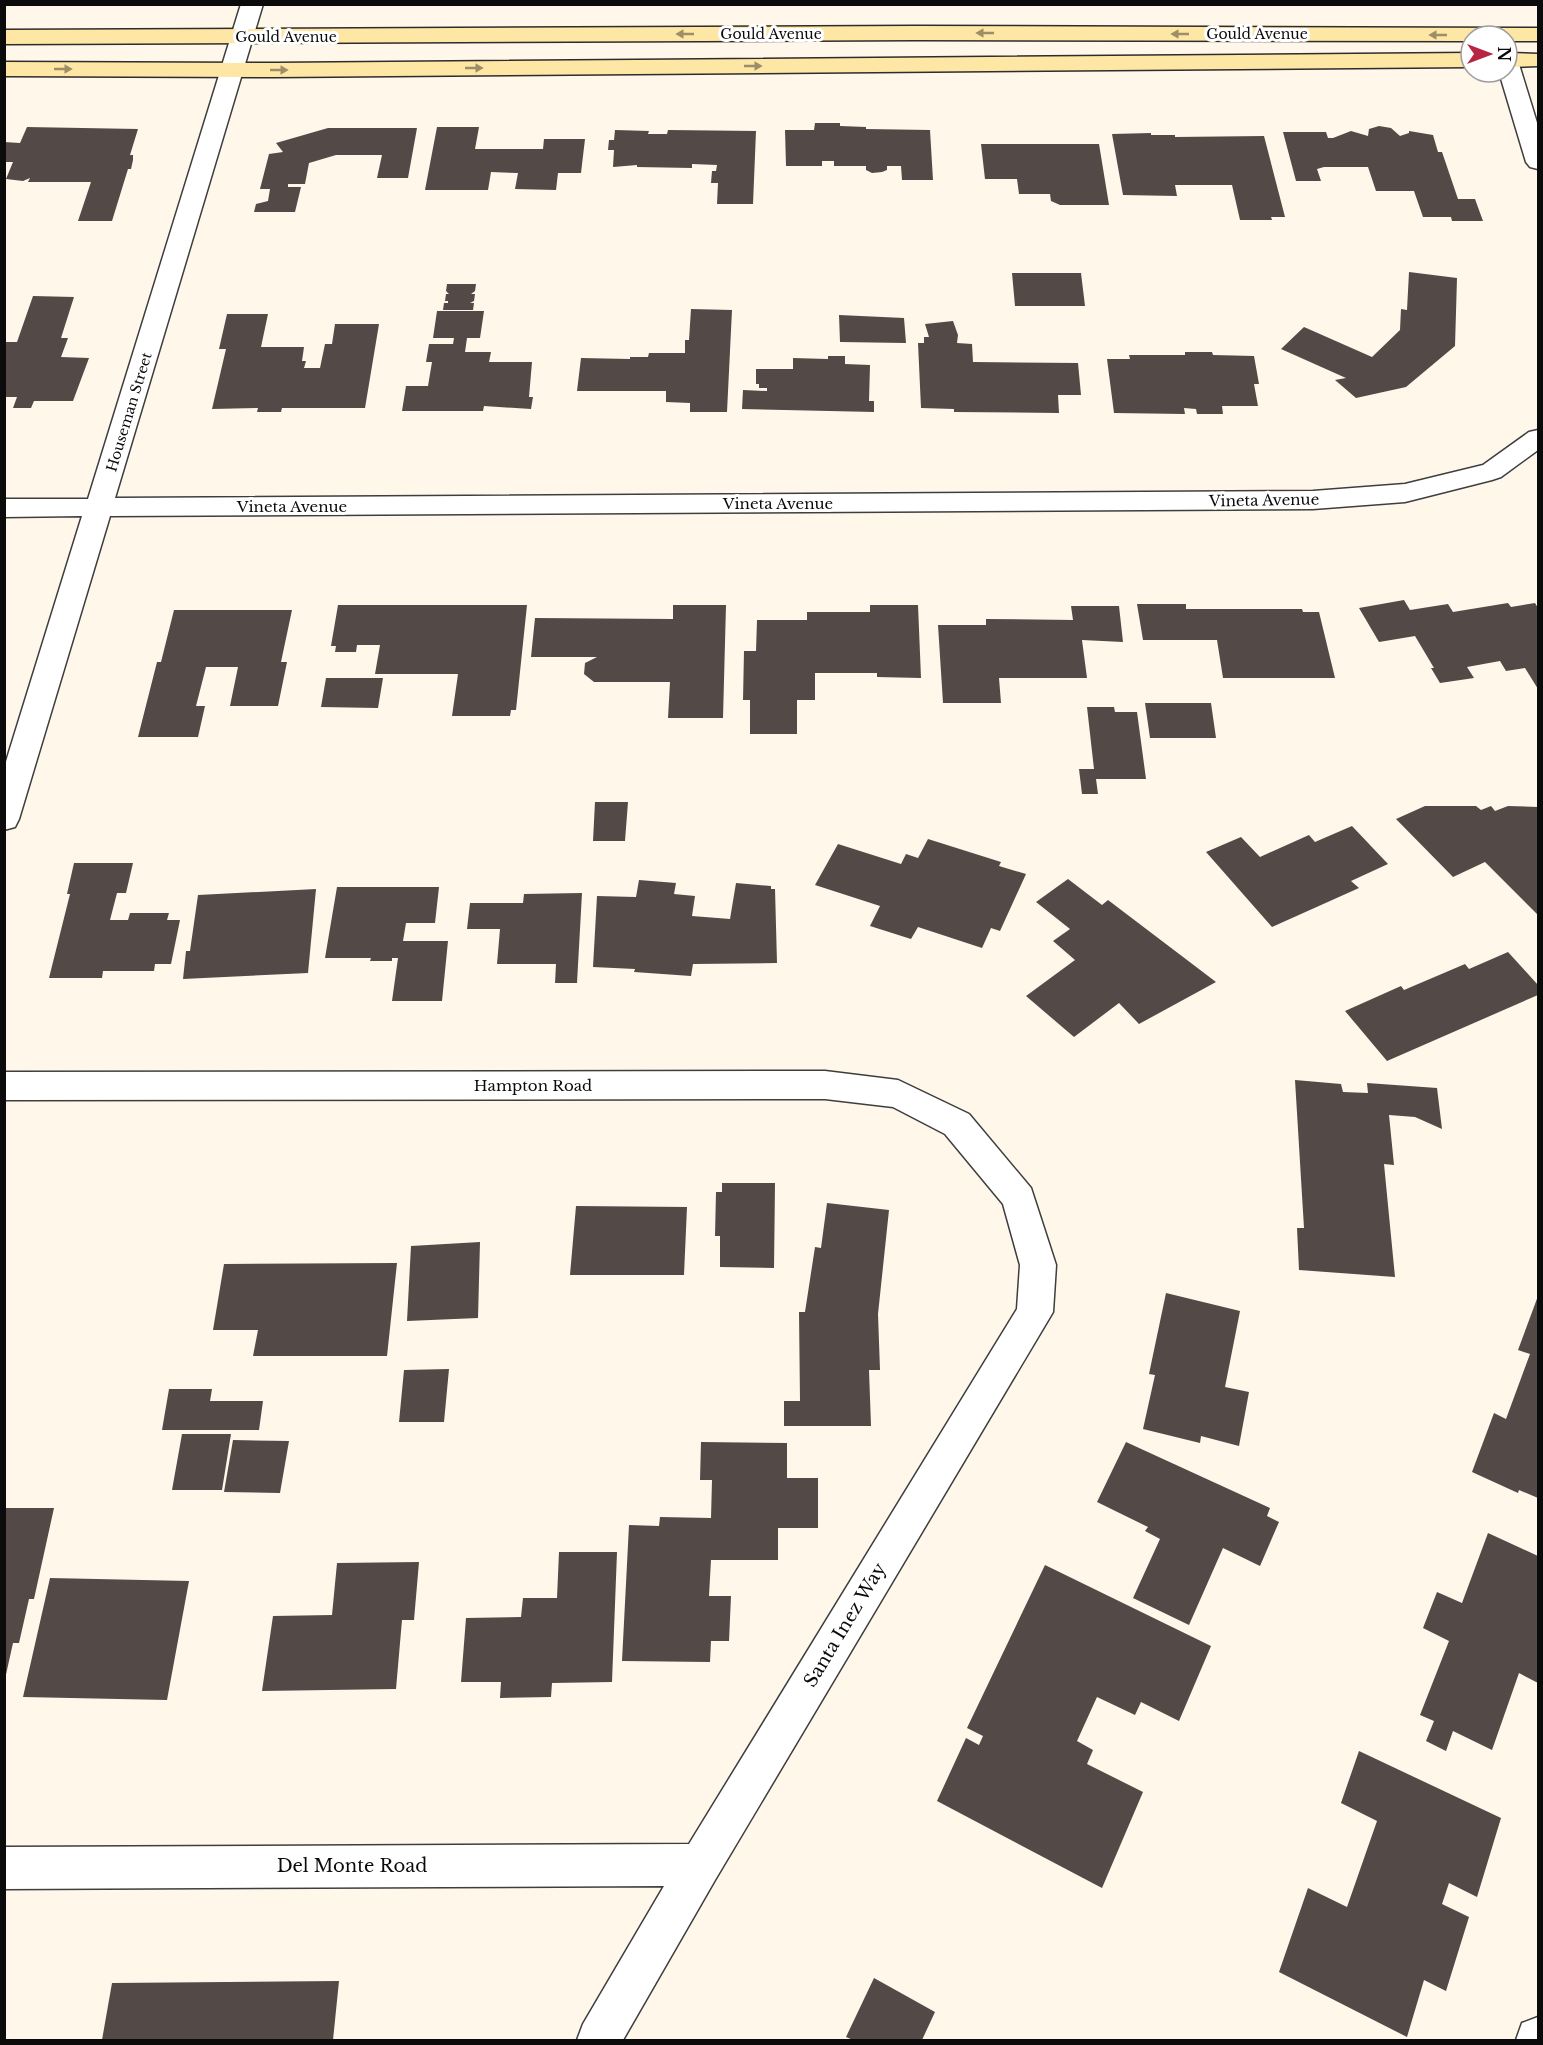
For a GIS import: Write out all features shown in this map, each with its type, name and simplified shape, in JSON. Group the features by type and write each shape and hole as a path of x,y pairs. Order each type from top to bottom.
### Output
{"street":[{"name":"Houseman Street","path":"4,819 252,4"},
{"name":"Gould Avenue","path":"4,37 903,33 1459,36"},
{"name":"Gould Avenue","path":"1519,35 1539,35"},
{"name":"Gould Avenue","path":"4,69 232,70 1459,60"},
{"path":"1519,61 1539,60"},
{"path":"1514,84 1539,162"},
{"name":"Vineta Avenue","path":"4,508 1313,500 1405,493 1492,471 1539,438"},
{"name":"Hampton Road","path":"4,1086 825,1084 898,1094 957,1124 1018,1198"},
{"name":"Santa Inez Way","path":"599,2040 700,1865 1035,1312 1038,1265 1018,1198"},
{"name":"Del Monte Road","path":"4,1868 700,1865"}],"building":[{"path":"815,123 840,123 840,126 866,127 866,129 930,130 933,180 902,180 901,166 887,166 887,170 872,173 866,170 866,166 834,166 834,161 822,161 822,166 786,166 785,130 814,130"},
{"path":"1379,126 1391,128 1400,136 1409,131 1433,135 1438,152 1442,152 1458,199 1475,199 1483,221 1452,221 1451,217 1423,217 1414,191 1376,191 1368,167 1324,167 1317,169 1321,181 1296,181 1283,132 1326,132 1328,138 1333,138 1351,131 1368,136 1369,129"},
{"path":"27,127 138,129 130,155 133,155 131,169 128,169 112,221 78,221 91,182 28,182 30,178 23,181 6,179 13,162 4,162 4,142 20,143"},
{"path":"437,127 479,127 475,149 543,149 544,139 585,139 581,173 558,173 556,190 515,189 518,173 491,172 488,190 425,190"},
{"path":"328,128 417,128 408,178 377,178 382,155 336,155 309,163 305,184 288,184 288,187 301,187 295,212 254,212 256,204 268,201 270,189 260,189 269,154 283,152 276,143"},
{"path":"615,130 649,131 648,134 667,134 668,130 756,131 753,204 717,204 718,183 711,183 712,171 716,171 717,165 692,164 692,168 637,167 637,165 613,167 614,150 608,150 609,140 614,140"},
{"path":"1151,133 1151,135 1175,135 1175,137 1264,136 1285,217 1271,217 1272,220 1240,220 1232,185 1175,185 1177,196 1123,195 1112,134"},
{"path":"981,144 1099,144 1109,205 1060,205 1051,201 1050,194 1019,194 1017,179 985,179"},
{"path":"1409,272 1457,278 1455,346 1406,387 1356,398 1335,380 1346,378 1281,349 1304,327 1372,357 1400,330 1401,309 1407,310"},
{"path":"1012,273 1081,273 1085,306 1015,306"},
{"path":"447,284 476,284 475,291 471,294 475,294 474,301 470,303 474,303 473,310 443,310 444,303 448,303 445,301 446,294 449,294 446,291"},
{"path":"33,296 74,297 61,338 68,338 61,357 89,358 73,401 34,401 31,408 13,408 17,397 4,397 4,342 17,342"},
{"path":"691,309 732,310 727,412 690,412 690,403 666,402 666,391 577,391 581,358 630,359 630,357 648,357 649,353 685,353 685,340 689,340"},
{"path":"437,311 484,311 480,338 467,338 465,352 491,352 489,362 532,362 529,397 533,397 531,409 484,406 483,411 402,411 406,386 428,386 432,362 426,362 429,344 453,344 454,338 433,338"},
{"path":"227,314 268,314 261,347 304,347 302,361 306,361 304,368 320,368 325,344 332,344 335,324 379,324 365,408 282,408 281,412 257,412 258,408 212,409 226,349 219,349"},
{"path":"839,315 904,318 906,343 840,342"},
{"path":"953,321 958,335 957,343 972,344 973,362 1078,363 1081,395 1058,395 1059,413 954,412 954,409 921,408 918,343 924,343 924,337 929,337 925,324"},
{"path":"1185,352 1254,356 1259,384 1254,384 1258,406 1222,406 1223,414 1197,414 1196,409 1184,408 1185,414 1114,413 1107,359 1130,359 1129,355 1185,355"},
{"path":"828,356 845,356 845,364 870,365 869,401 874,401 874,412 742,409 743,390 767,391 767,388 759,388 759,384 756,384 756,369 793,369 793,358 828,359"},
{"path":"1404,600 1410,610 1448,604 1453,612 1508,603 1511,607 1535,603 1538,608 1538,689 1525,668 1506,671 1500,661 1467,667 1474,678 1440,683 1415,636 1379,642 1359,608"},
{"path":"1137,604 1186,604 1186,609 1302,609 1303,612 1319,612 1335,678 1223,678 1217,640 1143,640"},
{"path":"338,605 527,605 516,710 511,710 510,716 452,716 458,674 375,674 380,645 357,645 356,652 335,652 336,646 331,646"},
{"path":"673,605 726,605 723,718 668,718 670,682 594,682 584,674 585,663 597,657 531,657 535,618 673,619"},
{"path":"870,605 918,605 921,678 877,677 877,673 815,673 815,700 797,700 797,734 750,734 750,700 743,700 744,651 756,651 757,620 807,620 807,612 870,612"},
{"path":"1071,606 1119,606 1123,642 1082,640 1087,678 999,678 1001,703 943,703 938,625 986,625 986,619 1073,620"},
{"path":"174,610 292,610 281,662 287,662 278,706 230,706 238,667 206,667 196,706 205,706 198,737 138,737 157,662 161,662"},
{"path":"326,678 383,678 378,708 321,707"},
{"path":"1145,703 1211,703 1216,738 1150,738"},
{"path":"1087,707 1114,707 1115,712 1137,712 1146,779 1096,779 1098,794 1082,794 1079,769 1094,769"},
{"path":"595,802 628,802 625,841 593,841"},
{"path":"1425,806 1476,806 1481,810 1491,806 1495,811 1508,806 1538,807 1538,915 1485,862 1453,877 1396,819"},
{"path":"1352,826 1388,864 1351,881 1359,888 1272,927 1206,852 1241,837 1260,857 1309,835 1315,842"},
{"path":"928,839 1001,862 999,866 1026,874 1000,931 991,928 982,948 918,927 911,939 870,926 880,906 815,885 838,844 901,864 906,854 918,858"},
{"path":"74,863 133,863 126,893 117,893 110,920 128,920 130,913 169,913 167,920 180,920 171,964 155,964 154,971 103,971 102,978 49,978 70,894 67,894"},
{"path":"1068,879 1102,905 1108,900 1216,982 1139,1024 1119,1003 1074,1037 1026,996 1075,960 1053,941 1070,929 1036,902"},
{"path":"639,880 676,883 674,894 695,896 692,916 730,919 736,883 771,886 771,889 775,889 777,963 693,964 691,976 634,972 635,969 593,967 597,896 636,897"},
{"path":"337,887 439,887 435,923 406,923 403,941 448,941 442,1001 392,1001 398,958 392,958 392,961 370,961 371,958 325,958"},
{"path":"316,889 308,973 183,979 186,951 190,951 198,895"},
{"path":"582,893 577,983 555,983 556,964 497,964 500,929 467,929 470,903 523,903 524,894"},
{"path":"1508,952 1538,985 1538,995 1387,1061 1345,1011 1401,986 1404,990 1465,964 1469,969"},
{"path":"1295,1080 1341,1084 1343,1092 1368,1093 1367,1083 1437,1088 1442,1129 1415,1117 1389,1115 1394,1165 1384,1164 1395,1277 1299,1270 1297,1228 1304,1228"},
{"path":"722,1183 775,1183 774,1268 720,1267 720,1236 715,1236 716,1192 722,1192"},
{"path":"827,1203 889,1210 878,1314 880,1370 869,1370 871,1426 784,1426 784,1401 800,1401 799,1312 805,1312 815,1247 821,1248"},
{"path":"576,1206 687,1207 684,1275 570,1275"},
{"path":"480,1242 478,1318 407,1321 411,1246"},
{"path":"397,1263 387,1356 253,1356 258,1330 213,1330 224,1264"},
{"path":"1166,1293 1240,1311 1225,1387 1249,1392 1239,1446 1201,1436 1200,1443 1143,1429 1155,1375 1149,1374"},
{"path":"1538,1296 1538,1498 1519,1490 1518,1493 1472,1472 1494,1413 1506,1419 1530,1354 1518,1350"},
{"path":"449,1369 444,1422 399,1422 404,1370"},
{"path":"169,1389 212,1389 210,1401 263,1401 259,1430 162,1430"},
{"path":"182,1434 231,1434 222,1490 172,1490"},
{"path":"233,1440 289,1441 280,1493 224,1492"},
{"path":"701,1442 787,1443 787,1478 818,1478 818,1528 778,1528 778,1560 711,1560 709,1596 731,1596 729,1641 711,1641 710,1662 622,1661 629,1525 659,1526 660,1517 711,1518 712,1480 700,1480"},
{"path":"1126,1442 1270,1508 1267,1516 1279,1522 1260,1566 1223,1548 1189,1625 1133,1598 1160,1539 1145,1531 1148,1527 1097,1502"},
{"path":"4,1508 54,1508 34,1599 29,1599 19,1643 13,1643 5,1679"},
{"path":"1488,1533 1538,1556 1538,1683 1519,1673 1492,1750 1453,1731 1446,1751 1426,1741 1434,1721 1420,1715 1449,1641 1423,1628 1437,1592 1462,1603"},
{"path":"559,1552 617,1552 612,1682 552,1683 551,1697 500,1698 501,1682 461,1682 466,1618 521,1617 523,1598 557,1598"},
{"path":"419,1562 414,1620 402,1620 396,1689 262,1691 273,1616 332,1615 337,1563"},
{"path":"1045,1565 1211,1646 1179,1721 1141,1702 1135,1715 1097,1697 1077,1741 1093,1750 1087,1764 1143,1792 1102,1888 937,1801 966,1738 979,1745 983,1736 967,1728"},
{"path":"50,1578 189,1581 167,1700 23,1697"},
{"path":"1359,1751 1501,1818 1477,1897 1449,1883 1442,1904 1469,1917 1446,1991 1424,1980 1407,2037 1279,1972 1308,1888 1347,1907 1377,1821 1341,1803"},
{"path":"874,1978 935,2012 922,2040 853,2040 846,2037"},
{"path":"339,1981 333,2040 102,2040 112,1983"}]}
